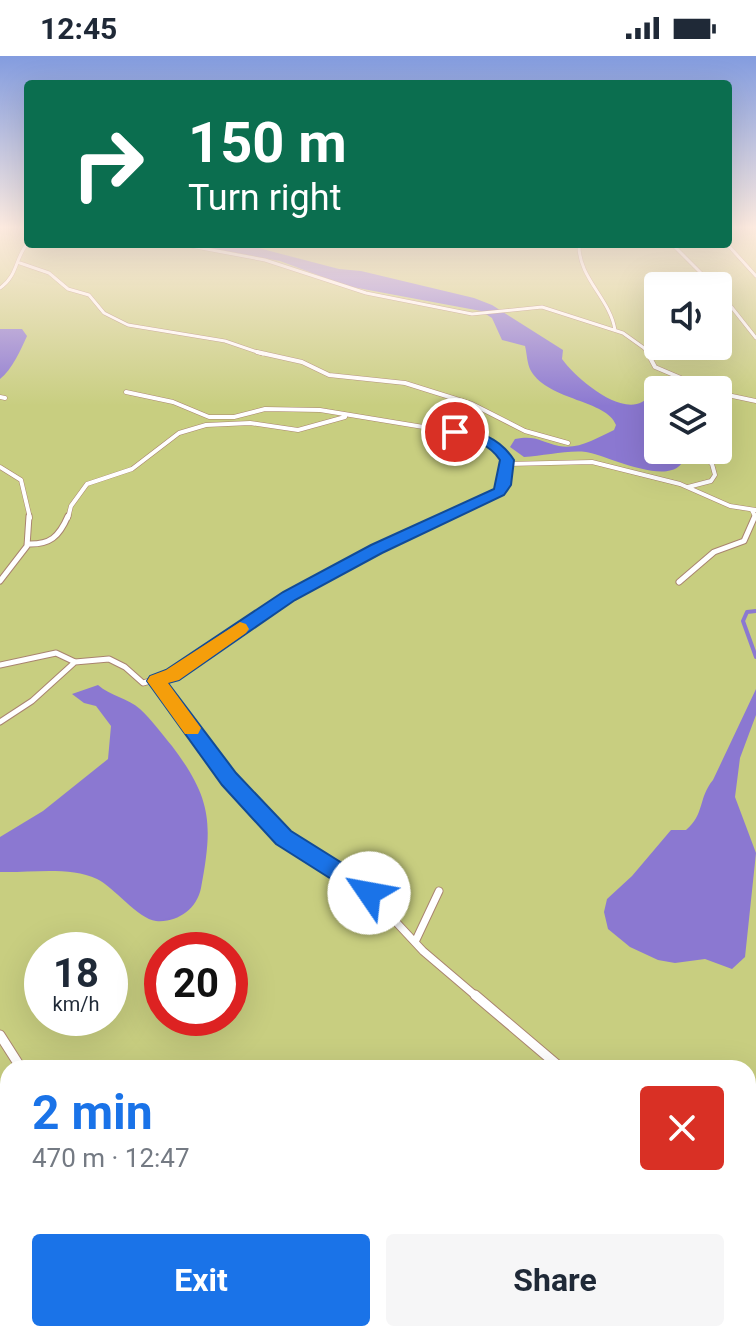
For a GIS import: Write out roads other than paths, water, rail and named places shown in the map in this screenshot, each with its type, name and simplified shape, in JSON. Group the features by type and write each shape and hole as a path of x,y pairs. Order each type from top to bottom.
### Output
{"lane":[{"path":"64,286 89,295 104,313 128,325 225,341 267,356 302,362 329,375 405,383 472,404 525,431 568,443"},
{"path":"344,286 366,293 486,315 528,306 542,307 615,330 638,342 655,367 676,376"},
{"path":"596,286 615,316 615,330"},
{"path":"732,308 756,338"},
{"path":"0,665 56,653 75,662 109,659 125,667 143,683 156,681 172,675 289,596 377,549 489,499 504,485 507,464 500,449 478,436 320,410 265,409 234,417 209,417 173,402 126,392"},
{"path":"732,398 756,401"},
{"path":"206,425 209,417"},
{"path":"27,544 44,545 57,537 71,506 87,484 132,469 168,439 206,425 250,423 298,430 342,417 394,427"},
{"path":"507,464 577,460 688,487 713,489 730,506 754,510 756,519 744,541 714,552 679,582"},
{"path":"711,464 715,469 713,489"},
{"path":"0,467 19,476 24,482 32,519 27,544 0,581"},
{"path":"688,487 713,489"},
{"path":"0,722 32,701 75,662"},
{"path":"156,681 229,779 284,837 369,893 415,942 552,1060"},
{"path":"415,942 439,891"},
{"path":"0,1035 16,1060"}],"waterway":[{"path":"756,611 747,612 743,621 756,657"}]}
